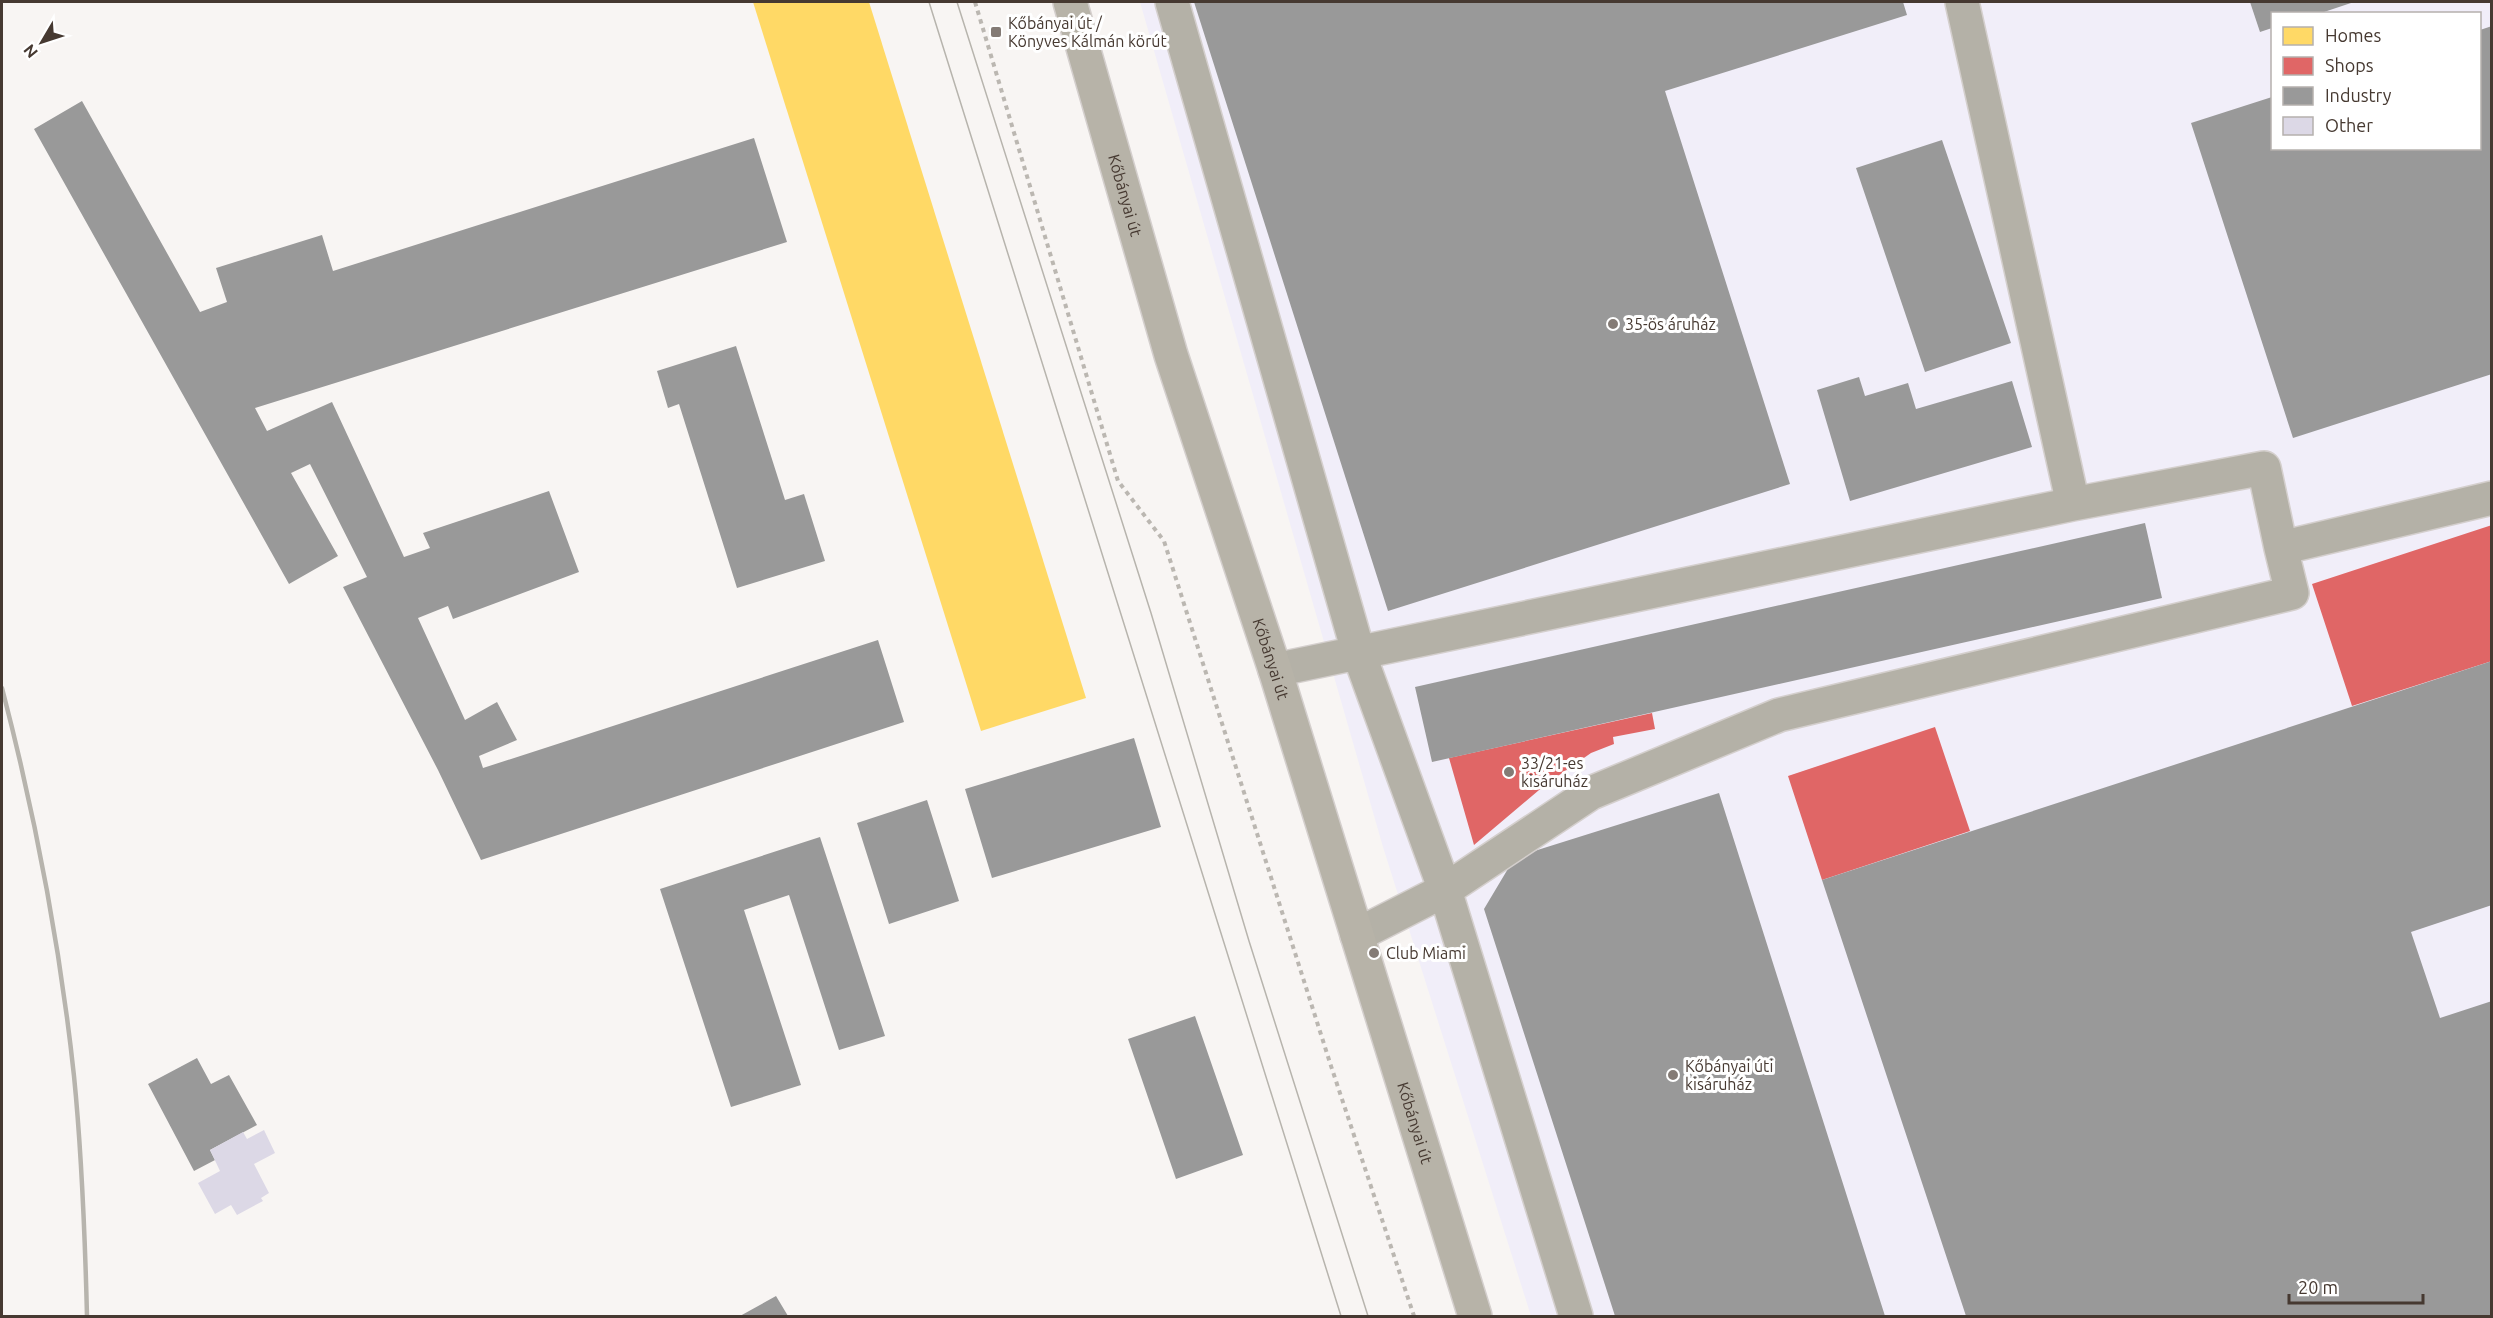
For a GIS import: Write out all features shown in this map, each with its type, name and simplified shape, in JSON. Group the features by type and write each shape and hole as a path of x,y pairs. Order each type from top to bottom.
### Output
{"main road":[{"name":"Kőbányai út","path":"1070,2 1172,355 1275,670 1475,1317"}],"lane":[{"path":"1172,2 1358,651 1445,891 1576,1317"},
{"path":"1962,2 2073,504"},
{"path":"1275,670 2073,504 2264,468 2292,593 1779,715 1591,793 1445,891 1357,935"},
{"path":"2281,548 2492,498"}],"path":[{"path":"975,2 1118,481 1164,541 1331,1066 1414,1317"}],"shaded area":[{"path":"1140,2 2491,2 2491,1316 1531,1316 1383,847"}],"building: Homes":[{"path":"753,2 869,2 1086,698 981,731"}],"building: Shops":[{"path":"2492,525 2492,661 2352,706 2312,584"},
{"name":"33/21-es kisáruház","path":"1652,713 1655,729 1613,737 1614,744 1591,753 1545,785 1474,845 1449,758"},
{"path":"1935,727 1970,831 1822,880 1788,776"}],"building: Industry":[{"path":"1194,2 1903,2 1907,15 1665,91 1790,484 1388,611"},
{"path":"2250,2 2354,2 2324,12 2271,12 2271,28 2260,32"},
{"path":"2492,26 2492,374 2293,438 2191,123 2271,97 2271,150 2481,150 2481,30"},
{"path":"82,101 200,312 227,302 216,268 322,235 333,271 754,138 787,242 255,408 267,431 332,402 404,557 430,548 423,533 549,491 579,572 453,619 448,606 418,618 465,720 497,702 517,740 479,756 483,768 878,640 904,722 481,860 438,770 343,587 367,577 310,464 291,473 338,556 289,584 34,129"},
{"path":"1942,140 2011,343 1925,372 1856,168"},
{"path":"736,346 785,500 804,494 825,561 737,588 679,404 668,408 657,371"},
{"path":"1859,377 1865,396 1908,383 1916,409 2012,381 2032,447 1850,501 1817,390"},
{"path":"2145,523 2162,598 1432,762 1415,687"},
{"path":"2492,661 2492,905 2411,932 2440,1018 2492,1001 2492,1316 1966,1316 1822,880"},
{"path":"1134,738 1161,827 992,878 965,789"},
{"name":"Kőbányai úti kisáruház","path":"1719,793 1885,1316 1615,1316 1484,909 1515,857"},
{"path":"927,800 959,901 889,924 857,823"},
{"path":"820,837 885,1036 839,1050 789,895 744,910 801,1085 731,1107 660,889"},
{"path":"1195,1016 1243,1155 1176,1179 1128,1039"},
{"path":"197,1058 211,1084 229,1075 257,1125 210,1150 215,1160 194,1171 148,1084"},
{"path":"776,1296 788,1316 740,1316"}],"building: Other":[{"path":"264,1130 275,1153 254,1164 269,1193 261,1198 263,1201 237,1215 231,1205 215,1214 198,1183 220,1171 210,1150 243,1132 247,1139"}],"tram line":[{"path":"929,2 1341,1316"},
{"path":"957,2 1151,613 1249,941 1368,1316"}],"railway":[{"path":"2,688 45,881 68,1027 81,1166 87,1316"}],"place":[{"name":"Kőbányai út / Könyves Kálmán körút","path":"996,32"},
{"name":"35-ös áruház","path":"1613,324"},
{"name":"33/21-es kisáruház","path":"1509,772"},
{"name":"Club Miami","path":"1374,953"},
{"name":"Kőbányai úti kisáruház","path":"1673,1075"}]}
